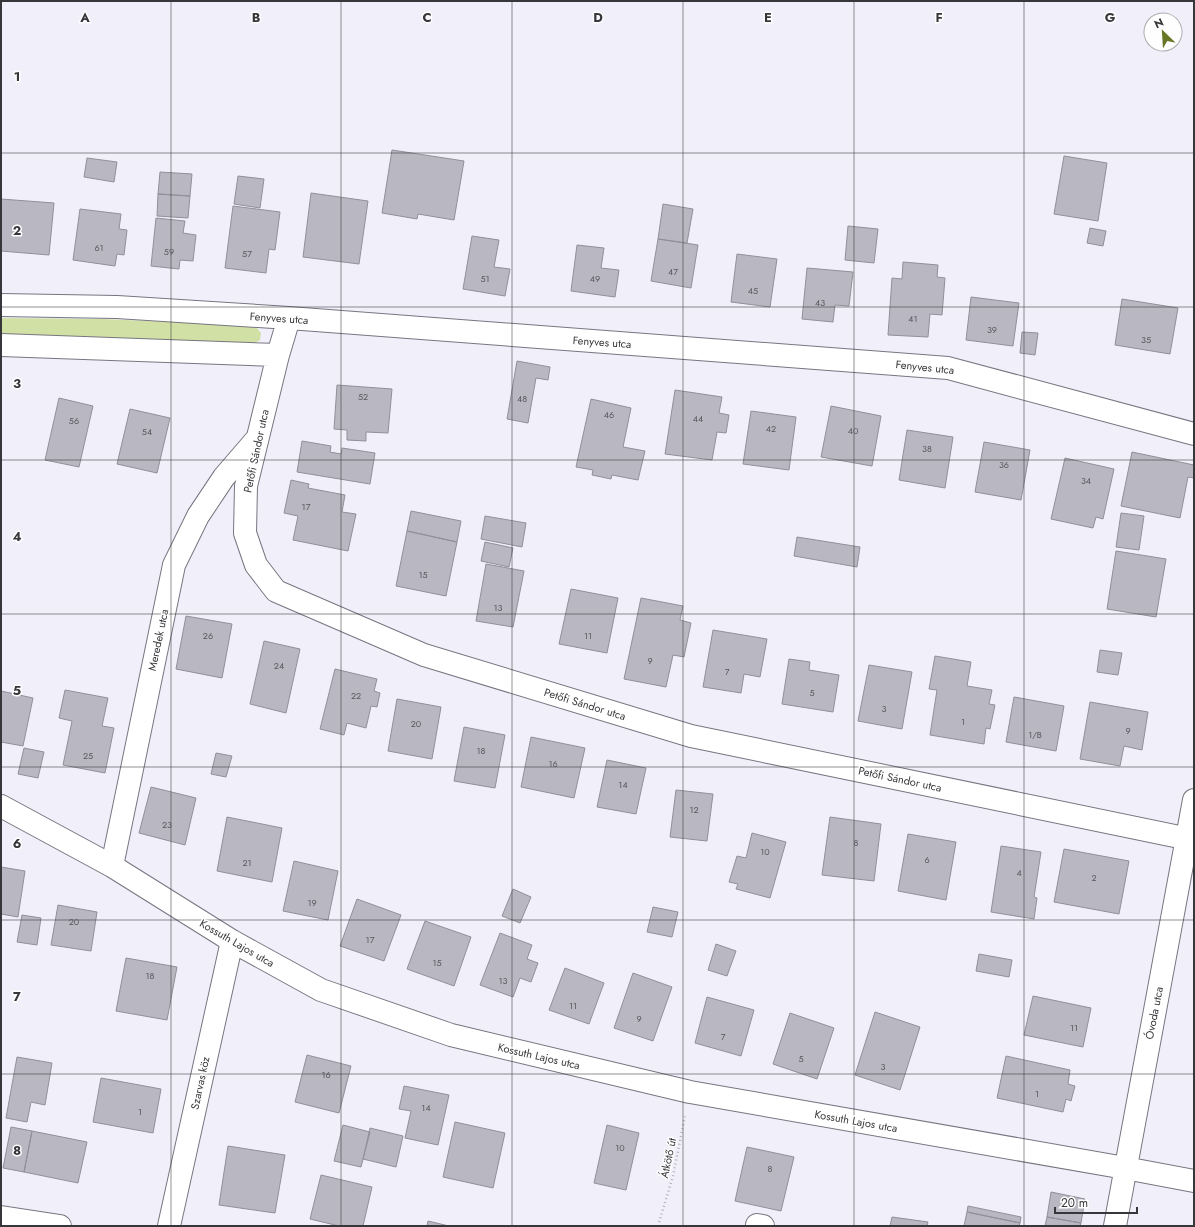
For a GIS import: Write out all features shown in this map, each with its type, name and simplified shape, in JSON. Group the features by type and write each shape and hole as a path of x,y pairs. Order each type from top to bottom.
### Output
{"street":[{"name":"Fenyves utca","path":"1,305 117,307 289,318 948,368 1194,434"},
{"name":"Petőfi Sándor utca","path":"289,318 278,356 246,486 245,533 256,565 276,591 424,655 691,736 1190,839"},
{"path":"1,345 278,356"},
{"name":"Meredek utca","path":"112,866 174,565 198,516 224,477 259,437"},
{"name":"Óvoda utca","path":"1115,1226 1125,1168 1190,839 1194,800"},
{"name":"Kossuth Lajos utca","path":"1,806 112,866 232,941 321,990 451,1036 690,1092 1194,1181"},
{"name":"Szarvas köz","path":"169,1226 232,941"},
{"path":"1,1217 60,1226"}],"path":[{"name":"Átkötő út","path":"658,1226 673,1176 690,1092"}],"green space":[{"path":"1,318 103,319 239,325 257,328 261,333 260,340 252,345 1,335"}],"building":[{"path":"392,150 464,161 454,220 418,214 417,219 382,213"},
{"path":"1064,156 1107,163 1098,221 1054,214"},
{"path":"87,158 117,162 114,182 84,177"},
{"path":"160,172 192,174 190,196 158,194"},
{"path":"238,176 264,179 260,208 234,204"},
{"path":"311,193 368,201 359,264 303,257"},
{"path":"158,194 190,196 188,218 157,216"},
{"path":"1,199 54,203 49,255 1,251"},
{"path":"663,204 693,209 687,243 658,239"},
{"path":"233,206 280,212 275,250 269,249 266,273 225,268"},
{"path":"80,209 121,214 119,229 127,230 124,255 117,254 115,266 73,260"},
{"path":"156,218 185,221 183,233 196,235 193,261 180,260 179,269 151,266"},
{"path":"848,226 878,229 874,263 845,260"},
{"path":"1090,228 1106,231 1103,246 1087,243"},
{"path":"472,236 499,240 494,267 510,269 505,296 463,289"},
{"path":"658,239 698,245 691,288 651,281"},
{"path":"577,245 604,248 601,268 619,270 615,297 571,291"},
{"path":"737,254 777,259 770,307 731,302"},
{"path":"903,262 938,265 937,277 945,278 942,315 930,314 928,337 888,335 892,278 902,279"},
{"path":"807,268 853,272 849,306 835,305 833,322 802,319"},
{"path":"971,297 1019,303 1013,346 966,340"},
{"path":"1122,299 1178,308 1170,354 1115,345"},
{"path":"1022,332 1038,333 1035,355 1020,353"},
{"path":"517,361 550,367 548,380 536,378 528,423 507,419"},
{"path":"337,385 392,389 388,433 366,432 366,441 347,440 347,430 334,429"},
{"path":"675,390 722,397 719,413 729,415 726,433 717,432 712,460 665,454"},
{"path":"59,398 93,406 79,467 45,460"},
{"path":"591,399 631,408 623,447 645,451 638,480 612,475 611,479 592,475 593,470 576,467"},
{"path":"831,406 881,416 872,466 821,457"},
{"path":"130,409 170,418 157,473 117,464"},
{"path":"751,411 796,417 789,470 743,464"},
{"path":"907,430 953,437 945,488 899,480"},
{"path":"302,441 331,446 330,452 341,454 342,448 375,453 370,484 297,472"},
{"path":"984,442 1030,450 1021,500 975,492"},
{"path":"1132,452 1194,465 1194,478 1188,477 1180,518 1121,506"},
{"path":"1065,458 1114,469 1103,519 1096,517 1093,528 1051,519"},
{"path":"291,480 309,484 308,488 345,495 342,512 356,514 348,551 293,540 298,516 284,513"},
{"path":"411,511 461,521 457,542 407,531"},
{"path":"1121,513 1144,516 1139,550 1116,547"},
{"path":"485,516 526,523 522,547 481,539"},
{"path":"407,531 457,542 446,596 396,586"},
{"path":"797,537 860,547 857,567 794,556"},
{"path":"485,542 513,548 509,567 481,561"},
{"path":"1116,551 1166,559 1156,617 1107,609"},
{"path":"486,564 524,571 513,627 476,621"},
{"path":"571,589 618,598 607,653 559,644"},
{"path":"641,598 683,606 680,620 691,623 684,657 673,655 666,687 624,679"},
{"path":"186,616 232,624 222,678 176,669"},
{"path":"713,630 767,639 760,677 744,674 741,693 703,687"},
{"path":"264,641 300,649 286,713 250,704"},
{"path":"1100,650 1122,653 1118,675 1097,672"},
{"path":"935,656 971,662 967,686 992,690 989,704 995,705 990,729 986,728 984,744 930,735 937,690 929,689"},
{"path":"789,659 810,662 809,670 839,675 833,712 782,704"},
{"path":"869,665 912,672 902,729 858,721"},
{"path":"335,669 377,679 374,691 380,693 377,707 371,706 366,728 347,723 344,735 320,729"},
{"path":"65,690 108,698 102,726 114,728 105,773 63,765 72,721 59,718"},
{"path":"1,691 33,698 23,746 1,742"},
{"path":"1014,697 1064,706 1056,751 1006,742"},
{"path":"397,699 441,707 432,759 388,751"},
{"path":"1090,702 1148,712 1142,750 1124,746 1120,766 1080,759"},
{"path":"464,727 505,735 495,788 454,781"},
{"path":"531,737 585,748 574,798 521,787"},
{"path":"24,748 44,752 38,778 18,774"},
{"path":"216,753 232,756 226,777 211,774"},
{"path":"607,760 646,768 636,814 597,807"},
{"path":"151,787 196,798 185,845 139,833"},
{"path":"676,790 713,794 707,841 670,837"},
{"path":"227,817 282,828 272,882 217,871"},
{"path":"830,817 881,824 874,881 822,875"},
{"path":"752,833 786,842 770,898 736,889 738,884 729,882 737,856 746,858"},
{"path":"908,834 956,842 946,900 898,891"},
{"path":"1001,846 1041,852 1034,897 1037,898 1034,919 991,912"},
{"path":"1064,849 1129,861 1119,914 1054,902"},
{"path":"294,861 338,871 328,920 283,911"},
{"path":"1,867 25,871 18,917 1,914"},
{"path":"513,889 531,897 520,923 502,916"},
{"path":"357,899 401,915 384,961 340,946"},
{"path":"58,905 97,912 91,951 51,945"},
{"path":"653,907 678,912 672,937 647,932"},
{"path":"22,915 41,918 37,945 17,942"},
{"path":"425,921 471,937 454,986 407,969"},
{"path":"500,933 532,945 527,959 538,963 531,982 520,978 513,997 480,985"},
{"path":"716,944 736,951 727,976 708,970"},
{"path":"979,954 1012,960 1009,977 976,971"},
{"path":"126,958 177,967 167,1020 116,1011"},
{"path":"565,968 604,983 589,1024 549,1010"},
{"path":"633,973 672,987 653,1041 614,1028"},
{"path":"1033,996 1091,1008 1083,1047 1024,1035"},
{"path":"707,997 754,1010 741,1056 695,1043"},
{"path":"875,1012 920,1027 900,1090 855,1075"},
{"path":"790,1013 834,1028 817,1079 773,1064"},
{"path":"307,1055 351,1066 339,1113 295,1102"},
{"path":"1006,1056 1070,1070 1068,1084 1075,1086 1071,1101 1066,1099 1063,1112 997,1098"},
{"path":"17,1057 52,1063 45,1105 31,1102 27,1122 6,1118"},
{"path":"101,1078 161,1089 153,1133 93,1122"},
{"path":"404,1086 449,1095 438,1145 405,1138 411,1111 399,1109"},
{"path":"455,1122 505,1133 493,1188 443,1177"},
{"path":"343,1125 370,1132 361,1167 334,1161"},
{"path":"607,1125 639,1133 626,1190 594,1183"},
{"path":"11,1127 32,1131 24,1172 3,1168"},
{"path":"370,1128 403,1136 396,1167 363,1159"},
{"path":"32,1131 87,1142 78,1183 24,1172"},
{"path":"228,1146 285,1155 275,1213 219,1205"},
{"path":"747,1147 794,1157 781,1211 735,1201"},
{"path":"321,1175 372,1187 363,1226 339,1226 310,1219"},
{"path":"1051,1192 1085,1199 1081,1223 1047,1217"},
{"path":"968,1206 1021,1217 1020,1223 967,1212"},
{"path":"967,1212 1020,1223 1019,1226 964,1226"},
{"path":"892,1217 928,1222 927,1226 890,1226"},
{"path":"1047,1217 1081,1223 1080,1226 1045,1226"},
{"path":"428,1221 449,1226 427,1226"}]}
